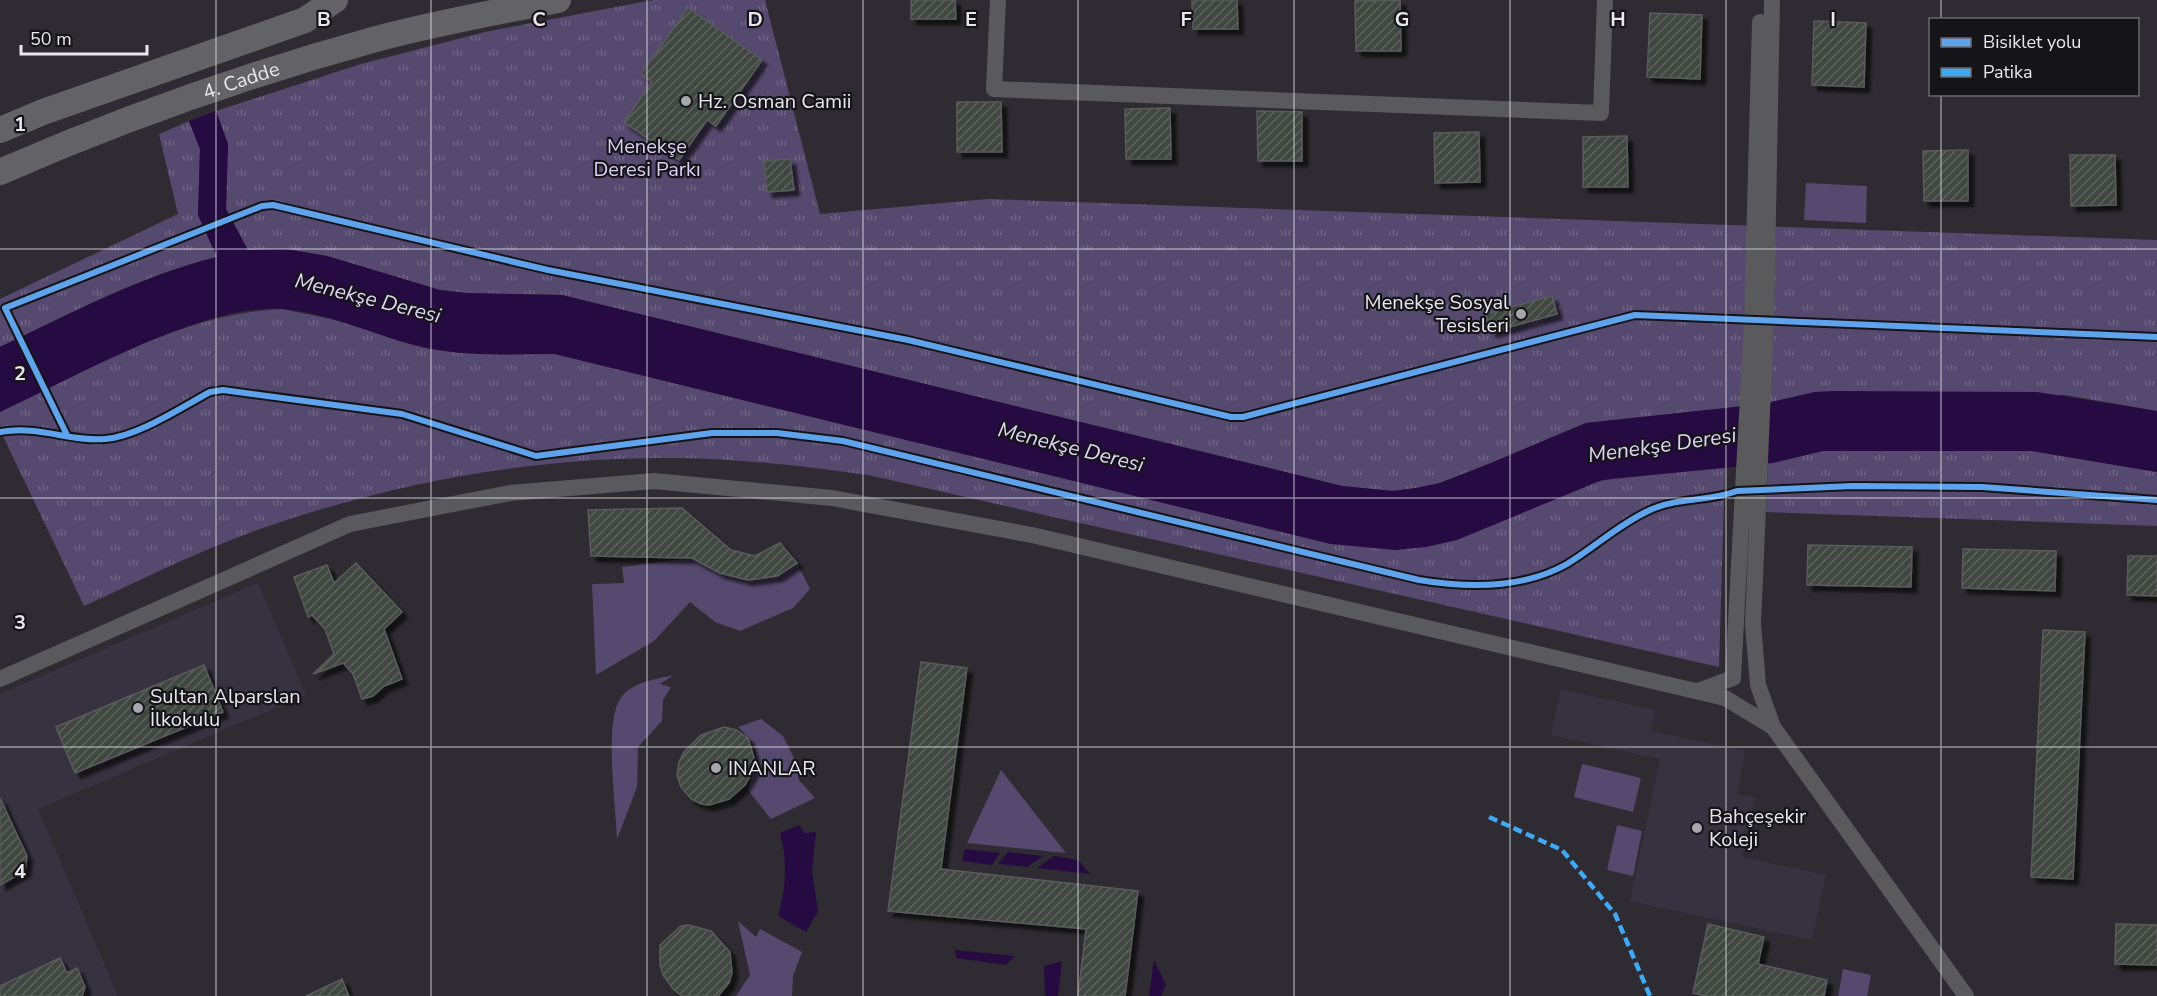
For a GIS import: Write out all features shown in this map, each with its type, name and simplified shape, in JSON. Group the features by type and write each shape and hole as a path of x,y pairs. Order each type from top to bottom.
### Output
{"main road":[{"name":"4. Cadde","path":"0,130 65,104 305,20 335,0"},
{"path":"452,0 489,14"},
{"name":"4. Cadde","path":"0,172 49,151 236,82 375,40 545,1"}],"street":[{"path":"998,0 994,89 1601,113 1605,0"},
{"path":"1757,372 1761,0"},
{"path":"1747,711 1733,678 1751,482 1772,0"},
{"path":"0,679 350,524 510,493 654,481 832,498 1021,533 1725,698 1773,727"},
{"path":"1751,482 1753,624 1758,685 1773,727 1966,996"},
{"path":"1698,692 1733,678"}],"shaded area":[{"name":"Sultan Alparslan İlkokulu","path":"258,583 306,695 38,809 118,996 0,996 0,694"},
{"name":"Bahçeşekir Koleji","path":"1561,689 1655,710 1651,731 1745,751 1737,794 1755,798 1742,857 1826,875 1812,940 1630,901 1660,759 1551,735"}],"green space":[{"name":"Menekşe Deresi Parkı","path":"653,0 765,0 820,214 988,199 2157,240 2157,411 2065,395 1815,392 1763,404 1586,423 1440,483 1393,491 1342,486 562,295 466,293 440,290 327,256 286,249 247,250 226,209 228,144 216,111 361,64 485,32"},
{"path":"189,121 200,149 198,215 217,257 133,285 0,347 0,299 178,214 159,134"},
{"path":"1806,183 1867,186 1866,223 1804,220"},
{"path":"282,309 351,323 399,341 429,349 462,353 555,354 1331,544 1614,478 1725,467 1719,667 868,475 773,464 678,458 625,459 520,467 415,485 364,497 240,536 84,606 3,436 0,437 0,412 102,362 172,332 245,313"},
{"path":"1823,451 2032,451 2157,472 2157,526 1766,512 1768,463"},
{"path":"692,558 732,576 744,578 769,576 797,563 810,589 793,608 740,631 715,622 690,602 654,641 596,675 592,584 624,583 622,567"},
{"path":"674,675 660,684 671,687 663,700 662,721 638,747 637,787 617,839 612,746 615,711 625,693 637,685"},
{"path":"761,719 783,736 795,760 799,780 815,798 771,819 748,790 756,763 756,750 738,727"},
{"path":"1582,764 1641,778 1633,812 1574,797"},
{"path":"1001,770 1066,853 967,843"},
{"path":"1617,825 1642,831 1633,876 1607,870"},
{"path":"738,921 756,937 760,929 802,952 793,976 792,996 736,996 750,975"},
{"path":"1843,969 1871,975 1867,996 1838,996"}],"water":[{"name":"Menekşe Deresi","path":"216,111 228,144 226,209 248,250 286,249 327,256 440,290 466,293 562,295 1342,486 1393,491 1416,488 1440,483 1586,423 1763,404 1815,392 1833,391 2037,392 2157,411 2157,472 2032,451 1823,451 1773,463 1602,480 1457,540 1426,547 1395,550 1331,544 555,354 444,351 410,344 320,316 283,309 252,310 178,330 100,363 0,412 0,347 133,285 217,257 198,215 200,149 189,121"},
{"path":"799,825 805,833 816,832 812,871 818,911 806,932 778,916 785,874 780,833"},
{"path":"965,849 1000,853 992,865 962,861"},
{"path":"1008,852 1043,856 1027,867 998,864"},
{"path":"1054,856 1078,860 1090,874 1037,868"},
{"path":"955,950 1015,956 1006,965 956,958"},
{"path":"1154,960 1166,985 1161,996 1149,996"},
{"path":"1062,961 1058,996 1045,996 1044,966"}],"building":[{"path":"911,0 955,0 956,19 911,19"},
{"path":"1192,0 1237,0 1238,29 1193,29"},
{"path":"1400,0 1401,51 1356,51 1355,1"},
{"name":"Hz. Osman Camii","path":"688,8 762,60 716,126 707,120 679,160 624,122 652,82 641,74"},
{"path":"1650,13 1702,15 1700,79 1647,77"},
{"path":"1814,21 1866,23 1864,87 1812,85"},
{"path":"957,102 1001,102 1002,152 957,152"},
{"path":"1170,108 1171,159 1126,159 1125,109"},
{"path":"1257,111 1302,112 1302,161 1258,161"},
{"path":"1479,132 1480,182 1435,183 1434,133"},
{"path":"1627,136 1628,187 1583,187 1583,137"},
{"path":"1968,150 1968,201 1924,201 1923,151"},
{"path":"2070,155 2115,155 2116,205 2071,206"},
{"path":"790,159 794,190 767,192 764,161"},
{"name":"Menekşe Sosyal Tesisleri","path":"1552,296 1557,314 1491,332 1486,314"},
{"path":"682,508 731,550 755,556 780,543 797,563 777,576 748,580 720,573 692,558 591,556 588,510"},
{"path":"1808,545 1912,547 1911,587 1807,585"},
{"path":"1963,549 2056,551 2055,591 1962,588"},
{"path":"2128,556 2157,556 2157,596 2127,595"},
{"path":"356,563 402,612 384,629 402,679 384,686 373,696 362,699 353,674 343,663 313,674 334,654 325,629 312,615 308,617 294,577 327,565 334,583"},
{"path":"2043,630 2085,632 2073,879 2031,877"},
{"path":"921,662 967,668 941,869 1138,891 1125,996 1078,996 1086,929 888,911"},
{"path":"204,665 223,712 75,773 56,727"},
{"name":"INANLAR","path":"724,727 736,730 748,738 755,761 752,773 745,785 729,799 709,805 701,804 691,799 681,787 677,775 679,762 684,752 701,735"},
{"path":"0,798 27,856 25,871 0,885"},
{"path":"1708,924 1764,937 1758,964 1827,980 1824,996 1705,996 1693,993"},
{"path":"2116,924 2157,925 2157,965 2115,964"},
{"path":"688,925 711,931 730,952 732,973 729,983 718,996 682,996 673,989 663,975 660,965 660,945 681,926"},
{"path":"60,958 67,973 77,968 85,987 82,996 0,996 0,986"},
{"path":"342,979 349,996 306,996"}],"marked path":[{"path":"1489,817 1562,850 1615,914 1650,996"}],"cycle path":[{"path":"67,435 5,308 262,206 273,205 548,270 908,340 1231,417 1243,417 1635,315 2157,337"},
{"path":"0,432 28,431 92,439 118,437 145,427 210,392 223,390 402,414 536,456 712,433 777,433 843,441 1419,580 1475,585 1513,582 1550,572 1567,564 1648,511 1670,504 1737,491 1853,486 1982,487 2157,500"}],"place":[{"name":"Hz. Osman Camii","path":"686,101"},
{"name":"Menekşe Sosyal Tesisleri","path":"1521,314"},
{"name":"Sultan Alparslan İlkokulu","path":"138,708"},
{"name":"INANLAR","path":"716,768"},
{"name":"Bahçeşekir Koleji","path":"1697,828"}]}
